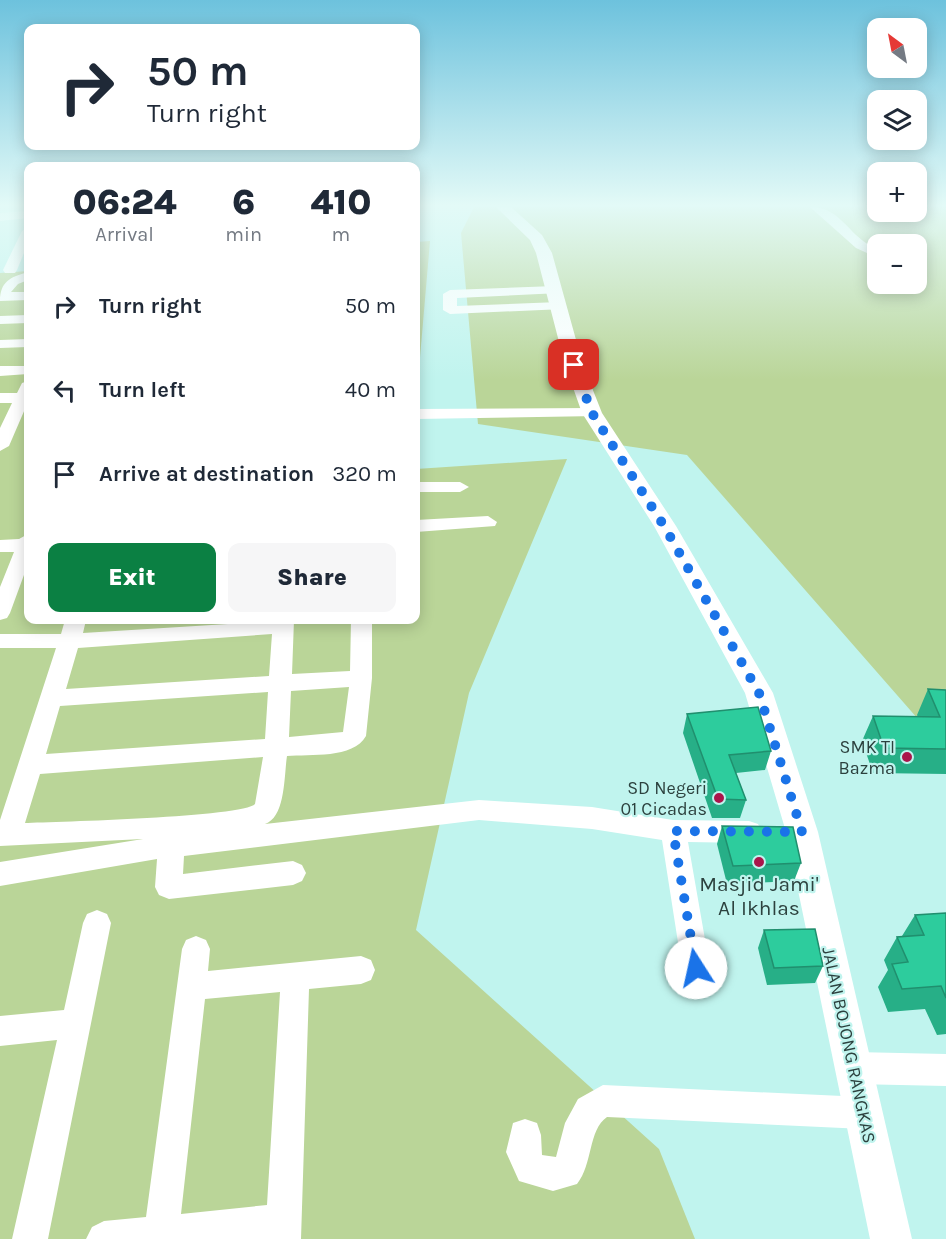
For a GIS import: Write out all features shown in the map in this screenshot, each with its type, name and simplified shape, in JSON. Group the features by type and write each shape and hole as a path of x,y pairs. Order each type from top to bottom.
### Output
{"main road":[{"name":"JALAN BOJONG RANGKAS","path":"546,265 574,365 592,413 664,526 759,693 802,832 891,1239"}],"street":[{"path":"10,270 12,265"},
{"path":"0,297 14,281 24,277"},
{"path":"526,291 557,298 531,307 450,310 450,294 526,291"},
{"path":"526,291 531,307"},
{"path":"0,297 24,296"},
{"path":"0,320 24,319"},
{"path":"0,344 24,343"},
{"path":"0,371 24,370"},
{"path":"0,398 24,392"},
{"path":"0,446 4,430 24,395"},
{"path":"420,414 592,413"},
{"path":"4,430 24,430"},
{"path":"420,487 460,487"},
{"path":"420,526 488,522"},
{"path":"0,546 24,543"},
{"path":"0,613 24,553"},
{"path":"0,640 72,630 253,624"},
{"path":"72,630 31,765 4,835 185,826 246,820 261,815 267,807 276,749 282,681 283,624"},
{"path":"31,765 276,749 346,742 354,736 361,678 362,624"},
{"path":"50,698 282,681 361,678"},
{"path":"0,874 171,846 479,810 510,810 592,818 673,831 802,832"},
{"path":"673,831 696,968"},
{"path":"171,846 169,887 293,873"},
{"path":"30,1239 97,923"},
{"path":"161,1235 196,949"},
{"path":"193,986 361,970"},
{"path":"104,1239 283,1230 295,975"},
{"path":"0,1031 76,1023"},
{"path":"854,1068 946,1070"},
{"path":"525,1135 523,1152 531,1169 543,1173 561,1173 569,1169 575,1161 580,1123 584,1112 603,1101 864,1113"}],"green space":[{"path":"420,265 428,265 420,357"},
{"path":"464,265 867,265 867,294 927,294 927,265 946,265 946,751 687,455 478,424"},
{"path":"24,271 24,624 420,624 420,469 567,459 469,693 416,930 659,1149 695,1239 0,1239 0,273"}],"building":[{"path":"928,689 946,690 946,749 884,748 873,716 940,717"},
{"path":"758,707 771,751 729,755 746,800 718,799 687,714"},
{"path":"722,826 793,827 801,863 733,866"},
{"path":"946,913 946,998 941,986 902,989 892,964 908,962 897,937 924,935 915,915"},
{"path":"815,929 823,966 774,968 764,930"}],"place":[{"name":"SMK TI Bazma","path":"907,757"},
{"name":"SD Negeri 01 Cicadas","path":"719,798"},
{"name":"Masjid Jami' Al Ikhlas","path":"759,862"}],"route":[{"path":"574,365 592,413 664,526 722,624 759,693 802,832 673,831 696,968"}]}
